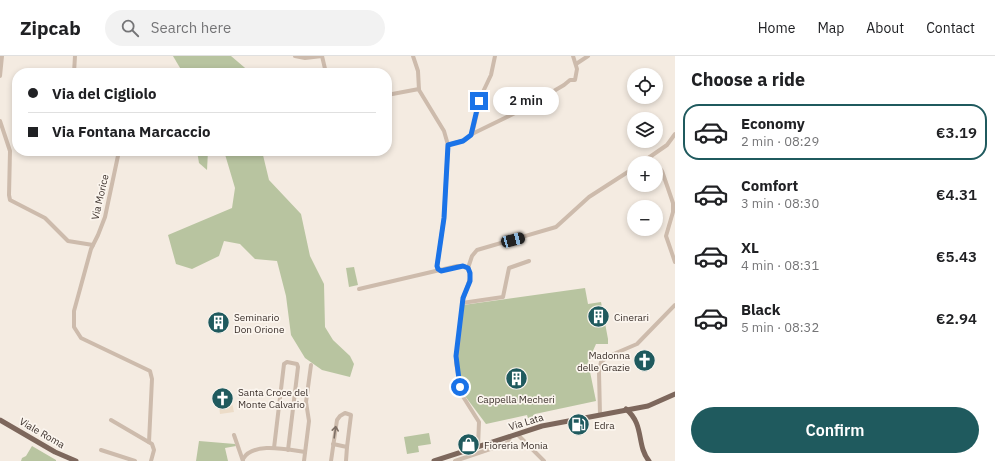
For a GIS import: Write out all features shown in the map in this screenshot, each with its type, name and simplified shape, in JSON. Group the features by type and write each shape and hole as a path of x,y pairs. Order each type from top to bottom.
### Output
{"main road":[{"name":"Via Lata","path":"434,461 551,424 652,404 675,394"},
{"path":"626,409 637,422 644,451 649,461"},
{"name":"Viale Roma","path":"0,420 52,450 76,461"}],"street":[{"path":"0,76 2,56"},
{"path":"74,56 74,68"},
{"path":"295,56 305,58 322,56 325,68"},
{"path":"413,56 418,72 419,89 445,132 448,145 444,218 437,266 438,270 442,270"},
{"path":"472,134 480,96 491,75 495,56"},
{"path":"448,145 465,140 472,134 517,112 529,108 535,102 570,80 574,80 576,64 573,56"},
{"path":"576,64 588,56"},
{"path":"392,94 419,89"},
{"path":"0,121 9,148 10,200 46,219 67,240 92,245"},
{"path":"651,156 667,145 675,134"},
{"name":"Via Morice","path":"118,156 104,217 98,235 92,245 74,311 74,327 81,338 150,372 152,379 149,442"},
{"path":"478,447 479,422 462,395 456,364 462,303 470,278 468,268 472,256 479,249 556,227 590,196 627,172"},
{"path":"663,175 673,204 673,212 666,236 675,262"},
{"path":"462,303 503,297 509,268 529,262"},
{"path":"359,289 460,266 468,268"},
{"path":"600,415 599,372 601,362 609,356 637,344 675,305"},
{"path":"274,448 284,364 287,362 294,362 298,367 288,450"},
{"path":"304,461 309,421 306,405 311,365"},
{"path":"331,461 337,418 344,413 350,414 346,461"},
{"path":"111,420 149,442 154,449 152,461"},
{"path":"517,434 544,461"},
{"path":"234,435 243,460 250,452 274,448 305,452"},
{"path":"455,461 505,444 509,441 510,436"},
{"path":"333,444 347,447"},
{"path":"100,450 135,461"},
{"path":"463,461 476,454"}],"green space":[{"path":"173,56 231,56 245,68 180,68"},
{"path":"198,156 208,156 207,170 199,163"},
{"path":"225,156 263,156 269,180 301,214 310,256 324,284 325,327 333,340 350,356 354,364 350,377 322,370 305,358 291,335 286,296 277,261 255,259 240,244 224,241 219,256 192,269 176,264 168,235 232,208 235,188"},
{"path":"354,267 358,285 349,287 346,268"},
{"path":"585,288 588,304 601,302 608,339 608,344 596,344 588,362 596,401 535,414 535,416 528,418 527,415 486,424 465,396 457,362 463,305"},
{"path":"429,433 431,444 418,446 419,452 407,454 404,437"},
{"path":"199,441 235,444 236,446 225,448 228,461 196,461"},
{"path":"32,446 56,460 56,461 21,461"}],"shaded area":[{"path":"232,403 234,412 220,414 219,406"}],"place":[{"name":"Cinerari","path":"598,317"},
{"name":"Seminario Don Orione","path":"218,323"},
{"name":"Madonna delle Grazie","path":"645,361"},
{"name":"Cappella Mecheri","path":"516,379"},
{"name":"Santa Croce del Monte Calvario","path":"223,398"},
{"name":"Edra","path":"578,425"},
{"name":"Fioreria Monia","path":"468,445"}],"route":[{"path":"460,387 456,370 456,356 463,298 470,281 470,273 469,269 464,266 457,266 441,271 437,266 444,218 449,153 448,145 463,141 471,135 479,101"}]}
